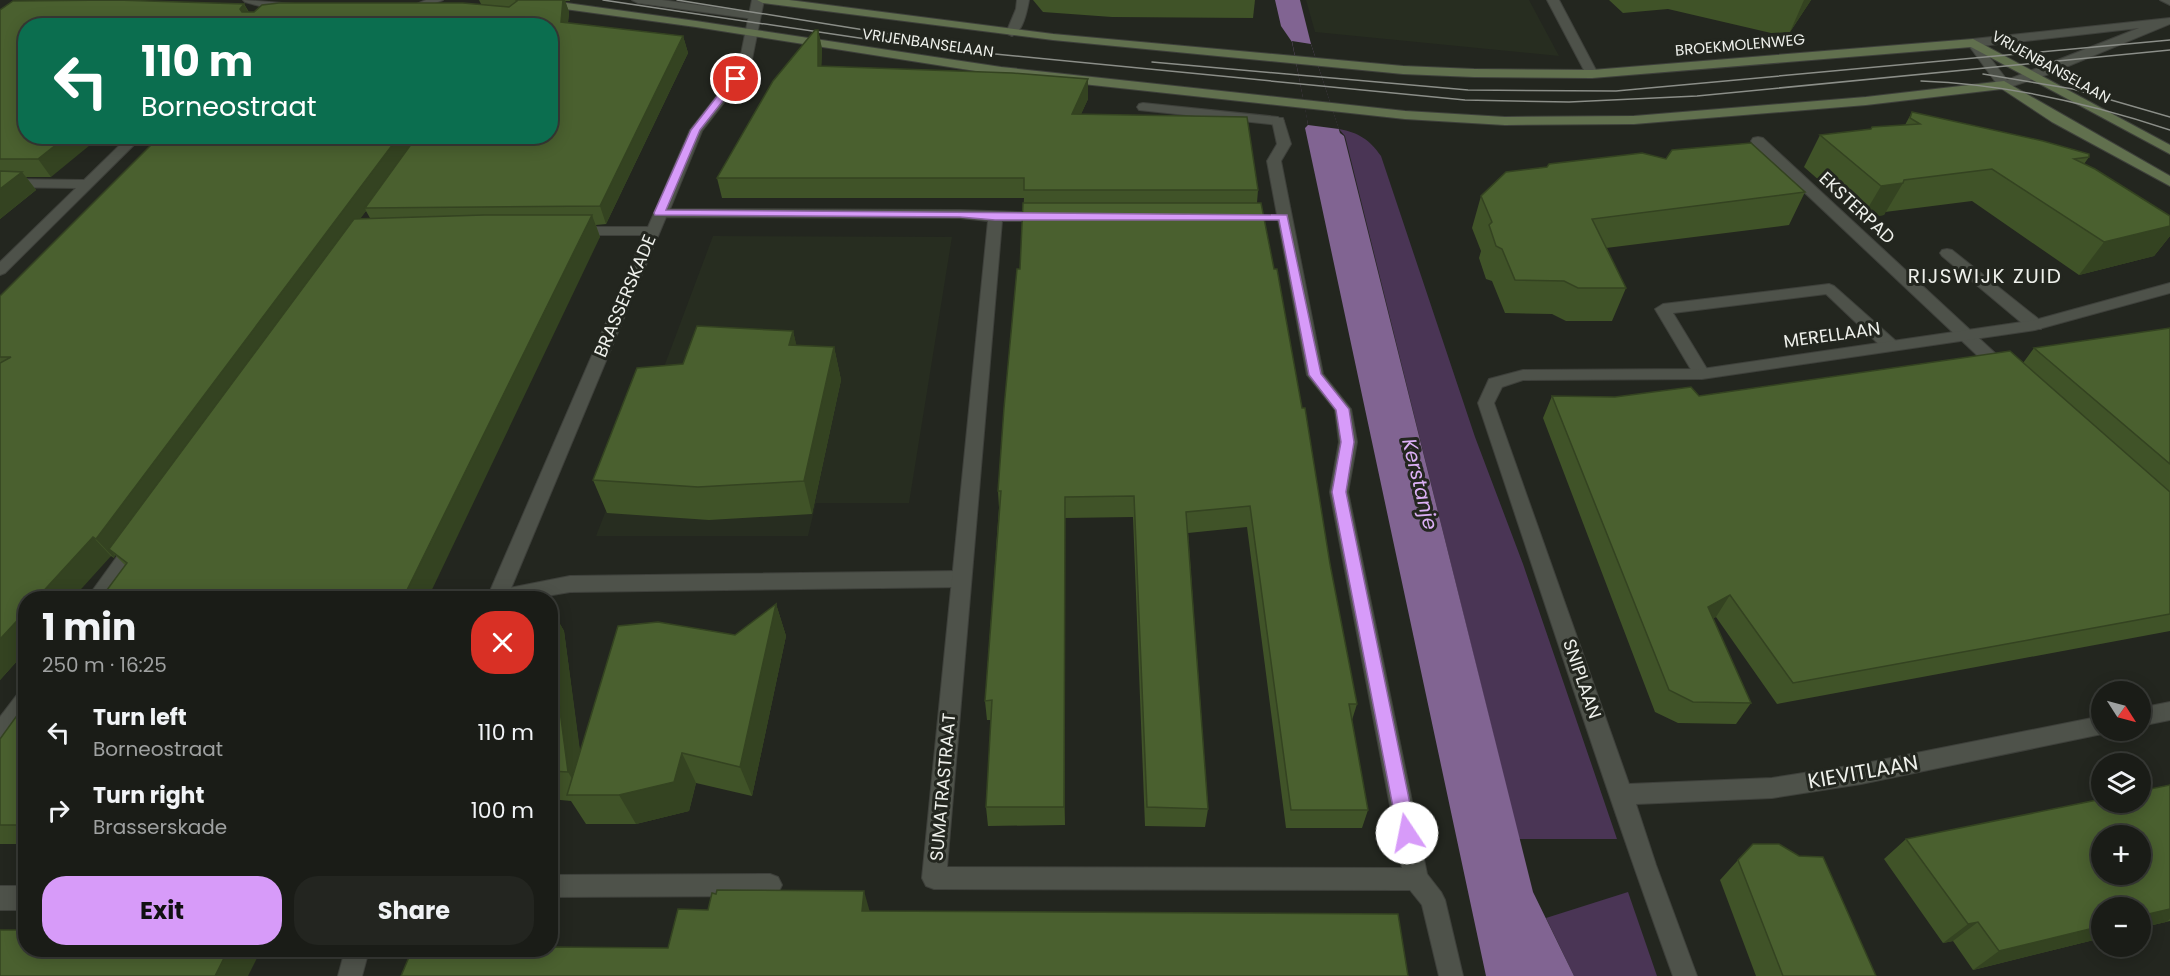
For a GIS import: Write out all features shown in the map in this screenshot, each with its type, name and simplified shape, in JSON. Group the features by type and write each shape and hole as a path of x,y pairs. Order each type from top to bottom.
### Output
{"main road":[{"name":"VRIJENBANSELAAN","path":"521,0 696,24 1001,71 1332,107"},
{"name":"VRIJENBANSELAAN","path":"764,0 1012,33 1317,62"},
{"name":"VRIJENBANSELAAN","path":"1973,43 2170,150"},
{"name":"BROEKMOLENWEG","path":"1317,62 1447,72 1593,74 1973,43"},
{"name":"VRIJENBANSELAAN","path":"2004,85 2057,119 2170,183"},
{"name":"BROEKMOLENWEG","path":"1332,107 1405,115 1504,121 1634,120 1866,101 2004,85"}],"street":[{"path":"249,0 277,6 310,7"},
{"path":"437,0 406,9 446,12"},
{"path":"638,0 754,16"},
{"name":"BRASSERSKADE","path":"501,591 696,130 744,69 758,0"},
{"path":"1012,33 1022,9 1023,0"},
{"path":"1553,0 1593,74"},
{"path":"2166,0 2170,2"},
{"path":"264,18 277,6"},
{"name":"BROEKMOLENWEG","path":"1973,43 2168,21"},
{"name":"BROEKMOLENWEG","path":"2004,85 2033,76 2136,32 2168,21"},
{"name":"VRIJENBANSELAAN","path":"1973,43 2004,85"},
{"path":"1143,107 1278,121 1284,144 1274,161 1278,217 1315,375 1342,409 1348,442 1339,492 1416,879 1433,900 1451,976"},
{"name":"EKSTERPAD","path":"1758,141 2018,384"},
{"path":"0,270 129,144"},
{"path":"0,183 87,184"},
{"path":"659,213 960,214 995,217 1064,217"},
{"name":"SUMATRASTRAAT","path":"995,217 934,878 1416,879"},
{"path":"562,231 652,231"},
{"path":"1947,253 2035,325"},
{"name":"MERELLAAN","path":"1495,383 1523,375 1702,374 2035,325 2170,288"},
{"path":"1702,374 1663,309 1829,289 1891,346"},
{"name":"SNIPLAAN","path":"1495,383 1486,403 1622,795 1644,865 1685,976"},
{"path":"103,591 146,531"},
{"path":"534,591 570,584 961,579"},
{"path":"0,734 18,709"},
{"path":"2151,715 2170,711"},
{"name":"KIEVITLAAN","path":"1622,795 1772,788 1861,774 2091,727"},
{"path":"558,886 770,885"},
{"path":"0,898 18,898"},
{"path":"350,976 355,957"}],"shaded area":[{"path":"1306,0 1529,0 1559,56 1315,32"},
{"path":"1339,129 1363,138 1381,156 1475,437 1523,564 1617,839 1519,839 1345,136"},
{"path":"713,236 952,237 909,503 816,503 808,536 596,536 649,400 652,399"},
{"path":"1628,892 1657,976 1574,976 1546,918"}],"water":[{"name":"Kerstanje","path":"1275,0 1300,0 1311,44 1340,133 1344,136 1533,892 1574,976 1486,976 1305,128 1308,125 1307,118 1292,42 1281,26"}],"pier":[{"path":"1292,41 1311,44 1339,129 1308,125"}],"building":[{"path":"116,0 244,4 240,9 242,12 254,12 262,5 279,3 463,3 509,7 516,0 563,0 561,22 683,36 600,206 365,208 411,144 558,144 558,18 18,18 18,144 57,144 38,159 0,159 0,10 13,1"},
{"path":"815,30 818,30 818,66 1012,73 1088,79 1072,114 1247,117 1258,190 1024,190 1024,178 717,178 773,81"},
{"path":"1912,112 2043,141 2089,154 2089,157 2074,159 2095,169 2170,216 2170,226 2104,242 1992,169 1904,180 1903,183 1881,186 1820,135 1871,129 1872,127 1920,124 1910,118"},
{"path":"1751,143 1805,192 1592,219 1626,288 1578,288 1564,281 1515,280 1502,249 1496,246 1489,225 1492,222 1481,196 1506,172 1547,167 1549,164 1642,153 1666,159 1672,150"},
{"path":"152,144 393,144 96,539 93,537 43,591 18,591 18,620 0,639 0,363 11,357 0,357 0,296"},
{"path":"0,171 22,172 0,189"},
{"path":"1023,203 1261,203 1274,269 1277,269 1302,408 1305,408 1330,564 1357,704 1349,704 1368,810 1291,810 1250,506 1186,512 1208,809 1147,807 1134,496 1065,497 1064,807 986,807 992,700 985,701 1001,491 998,491 1004,408 1017,269 1020,269"},
{"path":"484,215 592,215 406,591 106,591 127,563 109,549 354,219"},
{"path":"697,326 793,331 789,345 834,347 804,481 698,487 593,480 637,368 683,364"},
{"path":"2170,328 2170,464 2034,348"},
{"path":"2010,351 2170,492 2170,614 1793,683 1730,595 1708,607 1751,703 1693,702 1669,690 1552,396 1615,397 1691,387 1699,396"},
{"path":"776,604 740,767 682,753 674,782 619,795 567,795 618,626 658,622 735,635"},
{"path":"558,695 568,772 558,771"},
{"path":"18,714 18,825 0,825 0,739"},
{"path":"2170,785 2170,909 2151,913 2151,897 2091,897 2091,929 1999,951 1978,922 1968,924 1906,839 2091,801 2091,813 2151,813 2151,789"},
{"path":"1753,844 1779,844 1799,856 1823,857 1876,976 1783,976 1738,860"},
{"path":"717,890 864,891 862,911 1398,914 1408,976 401,976 409,957 558,957 558,947 668,948 678,909 708,910 712,893 716,894"},
{"path":"0,930 18,930 18,957 224,957 215,976 0,976"}],"tram line":[{"path":"603,0 913,46 1465,100 1569,102 1697,96 2170,50"},
{"path":"677,0 908,37"},
{"path":"1152,62 1468,90 1616,91 2170,40"},
{"path":"1983,74 2073,89 2170,117"},
{"path":"1921,81 1985,86 2047,96 2109,111 2170,130"}],"district":[{"name":"RIJSWIJK ZUID","path":"1985,276"}],"route":[{"path":"736,79 696,130 659,213 960,214 995,217 1284,217 1315,375 1342,409 1348,442 1339,492 1407,833"}]}
